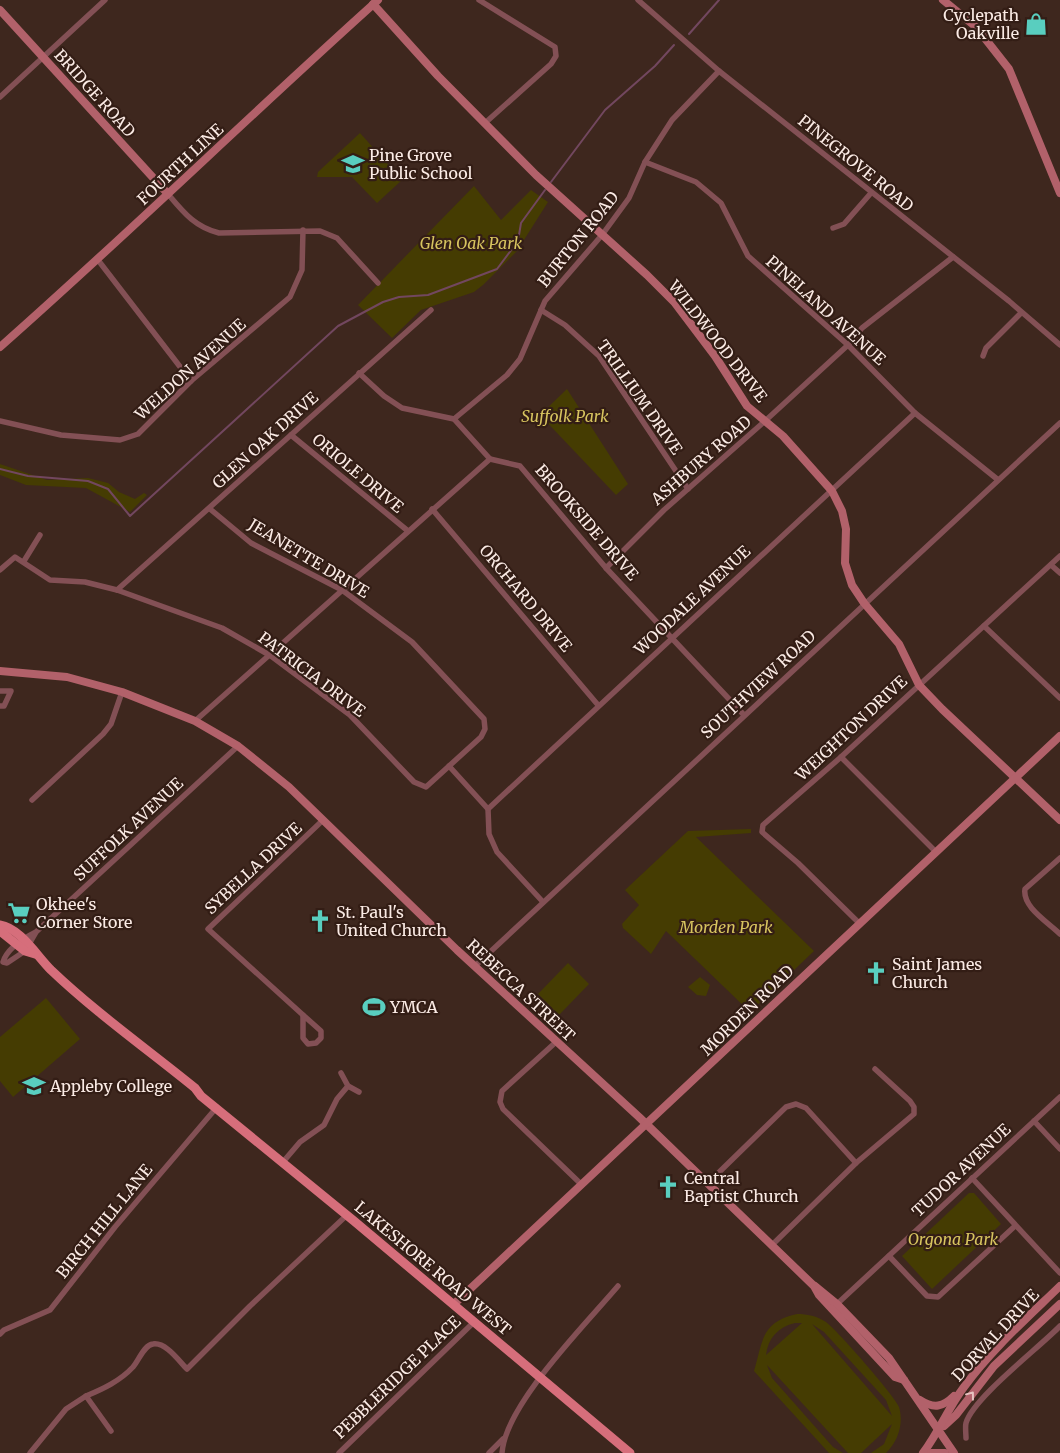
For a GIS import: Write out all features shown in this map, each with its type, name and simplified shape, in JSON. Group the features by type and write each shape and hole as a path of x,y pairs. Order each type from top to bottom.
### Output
{"main road":[{"name":"LAKESHORE ROAD WEST","path":"0,925 35,954 63,982 195,1088 201,1096 217,1107 454,1304 540,1379 630,1453"},
{"name":"LAKESHORE ROAD WEST","path":"0,931 20,942"}],"street":[{"path":"0,97 104,0"},
{"path":"479,0 555,47 556,56 551,64 485,123"},
{"name":"PINEGROVE ROAD","path":"638,0 719,71 1060,345"},
{"path":"944,0 976,27 1009,69 1060,193"},
{"name":"WILDWOOD DRIVE","path":"375,2 438,76 536,175 648,275 675,303 715,356 747,406 783,436 832,491 842,511 846,529 845,563 852,585 864,603 899,644 918,684 1060,820"},
{"name":"FOURTH LINE","path":"0,347 98,260 278,90 375,2"},
{"name":"BRIDGE ROAD","path":"0,10 168,194"},
{"name":"BURTON ROAD","path":"454,419 507,375 520,359 545,301 602,235 629,198 645,162 672,120 719,71"},
{"name":"PINELAND AVENUE","path":"645,162 696,182 721,203 748,256 848,345 915,412 997,479"},
{"path":"833,228 844,224 871,193"},
{"path":"168,194 191,221 204,229 219,233 303,230 320,231 337,238 378,283"},
{"name":"WELDON AVENUE","path":"0,421 61,435 120,440 138,434 191,381 290,297 302,270 303,230"},
{"name":"ASHBURY ROAD","path":"606,568 664,510 766,421 848,345 862,328 953,258"},
{"path":"98,260 191,381"},
{"name":"GLEN OAK DRIVE","path":"117,590 431,310"},
{"name":"TRILLIUM DRIVE","path":"540,310 565,325 599,356 688,489"},
{"path":"983,356 986,348 1021,313"},
{"path":"195,721 271,656 432,509 490,459 454,419 402,408 384,396 359,373"},
{"name":"WOODALE AVENUE","path":"488,809 915,412"},
{"name":"SOUTHVIEW ROAD","path":"475,966 997,479 1060,423"},
{"name":"ORIOLE DRIVE","path":"291,435 408,531"},
{"name":"BROOKSIDE DRIVE","path":"490,459 520,466 606,568 744,715"},
{"name":"JEANETTE DRIVE","path":"210,509 251,543 342,590 412,642 484,720 485,729 481,737 449,766"},
{"name":"ORCHARD DRIVE","path":"432,509 598,705"},
{"path":"0,570 15,557 24,561 40,535"},
{"name":"WEIGHTON DRIVE","path":"859,922 798,863 762,832 763,825 841,757 918,684 1060,556"},
{"name":"PATRICIA DRIVE","path":"24,561 50,580 85,582 117,590 222,628 271,656 350,715 414,782 426,787 449,766"},
{"path":"1051,564 1060,573"},
{"path":"984,626 1060,698"},
{"name":"REBECCA STREET","path":"0,671 67,677 122,692 195,721 238,746 289,787 322,821 475,966 646,1124 815,1286 837,1304 889,1358 954,1453"},
{"path":"0,691 11,691 4,706 0,706"},
{"path":"32,800 103,734 111,724 122,692"},
{"name":"MORDEN ROAD","path":"454,1304 859,922 1060,736"},
{"name":"SUFFOLK AVENUE","path":"20,942 36,932 238,746"},
{"path":"841,757 935,851"},
{"path":"449,766 488,809 489,834 497,852 543,902"},
{"name":"SYBELLA DRIVE","path":"304,1015 303,1038 308,1044 316,1043 321,1038 320,1031 304,1015 208,929 322,821"},
{"path":"1060,858 1025,889 1024,895 1027,903 1060,934"},
{"name":"SUFFOLK AVENUE","path":"28,948 36,932"},
{"path":"20,942 4,957 3,962 6,963 28,948"},
{"path":"556,1042 502,1091 500,1102 503,1109 582,1185"},
{"path":"772,1245 856,1163 914,1114 914,1107 910,1101 875,1069"},
{"path":"341,1073 348,1086 359,1092"},
{"path":"283,1162 300,1142 324,1125 337,1099 348,1086"},
{"name":"TUDOR AVENUE","path":"837,1304 1060,1097"},
{"path":"707,1184 786,1107 796,1104 806,1108 856,1163"},
{"name":"BIRCH HILL LANE","path":"1,1330 50,1310 115,1227 217,1107"},
{"path":"1034,1121 1060,1149"},
{"path":"972,1178 1060,1273"},
{"path":"30,1453 66,1409 86,1396 121,1378 137,1362 148,1346 153,1344 163,1346 187,1369 250,1306 347,1215"},
{"path":"889,1256 927,1296 938,1297 1015,1226"},
{"path":"489,1453 503,1439 519,1406 618,1286"},
{"name":"REBECCA STREET","path":"815,1286 820,1295 895,1377 904,1380"},
{"name":"DORVAL DRIVE","path":"923,1453 939,1431 964,1386 1032,1312 1060,1286"},
{"name":"DORVAL DRIVE","path":"939,1431 956,1415 994,1366 1060,1304"},
{"name":"PEBBLERIDGE PLACE","path":"339,1453 474,1322"},
{"path":"966,1438 966,1422 980,1403 1007,1374 1060,1326"},
{"path":"914,1395 929,1405 940,1406 964,1386"},
{"path":"86,1396 111,1431"},
{"path":"502,1453 503,1439"},
{"path":"931,1453 945,1453"}],"green space":[{"path":"360,133 402,180 377,203 352,177 317,177 318,172"},
{"name":"Glen Oak Park","path":"474,186 501,220 531,190 548,202 517,251 483,285 474,292 421,310 392,338 358,305"},
{"name":"Suffolk Park","path":"567,389 628,484 616,495 540,415"},
{"path":"0,464 47,480 88,478 108,483 119,492 135,499 144,493 147,495 130,512 86,488 26,485 0,475"},
{"name":"Morden Park","path":"751,829 751,833 696,837 814,951 750,1012 666,931 651,954 623,928 622,924 639,905 625,890 688,831"},
{"path":"568,963 589,984 559,1015 538,994"},
{"path":"700,977 710,985 706,996 697,995 688,987"},
{"path":"46,998 80,1039 13,1097 0,1081 0,1037"},
{"name":"Orgona Park","path":"969,1193 974,1193 1001,1224 932,1289 902,1256"},
{"path":"804,1314 826,1322 865,1363 887,1390 899,1407 901,1420 897,1438 886,1453 871,1453 884,1444 892,1424 861,1453 848,1453 767,1365 772,1378 833,1447 843,1453 829,1453 754,1371 765,1334 776,1322","holes":["795,1323 802,1323 766,1355 769,1343 775,1334 784,1327","812,1324 824,1332 886,1400 892,1416"]}],"waterway":[{"path":"689,34 719,0"},
{"path":"551,182 605,110 655,66 674,45"},
{"path":"0,469 28,476 88,481 108,489 130,516 338,326 383,302 399,297 428,295 497,269 518,241 521,223 545,190"}],"place":[{"name":"Cyclepath Oakville","path":"1036,24"},
{"name":"Pine Grove Public School","path":"353,164"},
{"name":"Okhee's Corner Store","path":"19,913"},
{"name":"St. Paul's United Church","path":"320,921"},
{"name":"Saint James Church","path":"876,973"},
{"name":"YMCA","path":"374,1007"},
{"name":"Appleby College","path":"34,1086"},
{"name":"Central Baptist Church","path":"668,1187"}]}
